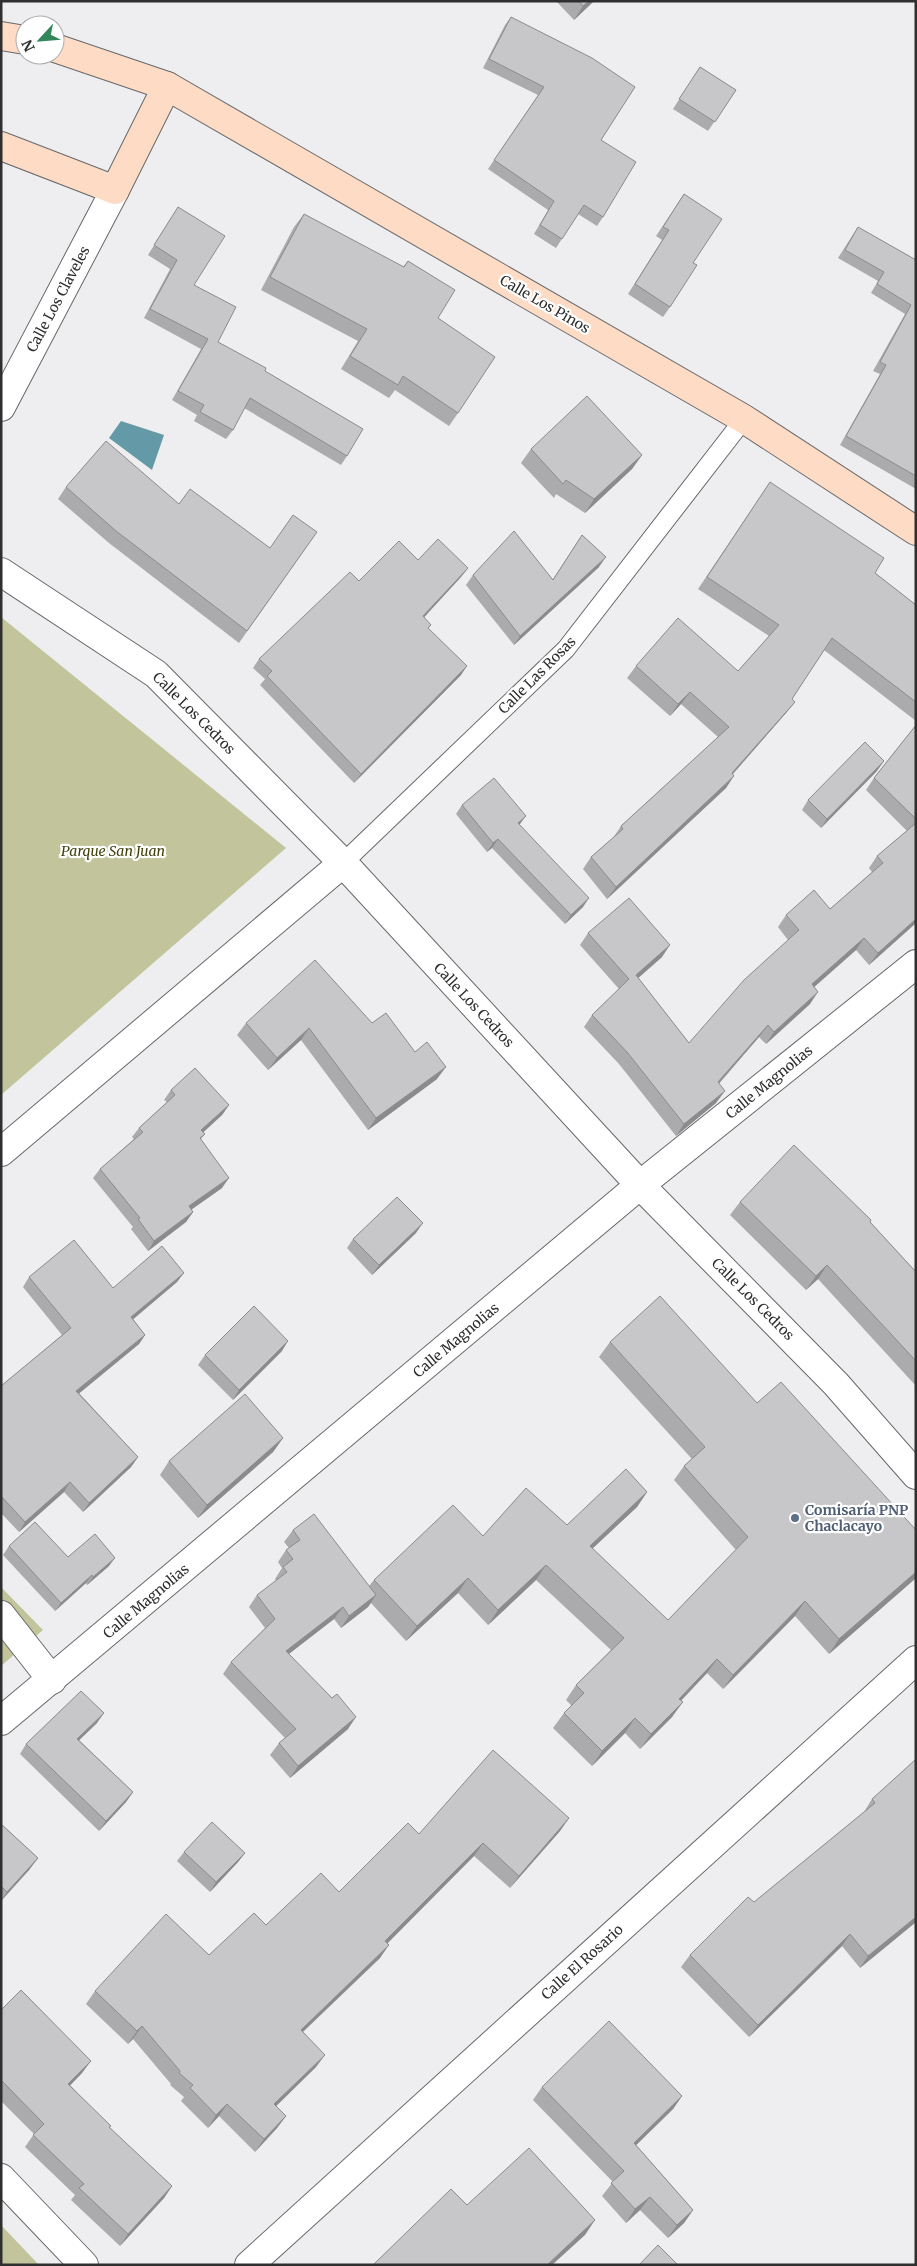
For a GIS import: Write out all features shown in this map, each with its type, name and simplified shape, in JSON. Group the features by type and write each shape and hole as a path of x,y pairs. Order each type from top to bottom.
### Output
{"street":[{"path":"1,36 15,38"},
{"name":"Calle Los Pinos","path":"65,51 167,86 744,418 916,531"},
{"path":"1,146 115,190 167,86"},
{"name":"Calle Los Claveles","path":"1,407 115,190"},
{"name":"Calle Los Cedros","path":"1,572 156,674 343,863 640,1185 836,1384 916,1475"},
{"path":"1,1152 343,863"},
{"name":"Calle Magnolias","path":"1,1721 640,1185 916,964"},
{"path":"1,1616 52,1680"},
{"name":"Calle El Rosario","path":"249,2265 916,1660"},
{"path":"1,2178 84,2265"}],"lane":[{"name":"Calle Las Rosas","path":"343,863 566,649 744,418"}],"green space":[{"name":"Parque San Juan","path":"1,617 286,848 1,1095"},
{"path":"1,1587 43,1630 1,1666"},
{"path":"1,2225 39,2265 1,2265"}],"water":[{"path":"121,421 164,435 152,470 109,438"}],"building":[{"path":"579,1 589,1 583,6"},
{"path":"511,17 592,58 635,87 601,140 636,162 603,217 584,205 562,239 540,225 554,201 494,160 544,87 489,59"},
{"path":"700,67 736,90 715,122 679,99"},
{"path":"684,194 722,219 693,263 697,265 670,307 635,284 669,230 663,227"},
{"path":"178,207 225,236 194,285 236,307 218,342 266,368 265,371 363,429 347,456 250,398 233,430 200,412 204,405 178,391 208,339 150,309 177,260 154,245"},
{"path":"304,214 404,267 408,261 455,290 438,318 495,357 458,413 403,376 398,385 350,356 367,329 270,277"},
{"path":"858,227 916,260 916,476 846,436 886,365 880,362 911,305 877,284 884,272 845,250"},
{"path":"587,396 642,455 594,499 566,480 563,484 531,449"},
{"path":"106,441 179,504 190,489 270,548 293,515 317,532 247,631 116,531 66,487"},
{"path":"770,482 884,558 875,573 916,605 916,702 832,638 792,699 795,702 732,773 734,776 616,887 591,857 623,829 621,826 729,727 690,692 678,704 636,666 678,618 738,671 779,625 707,577"},
{"path":"514,531 553,580 582,535 606,557 520,636 473,575"},
{"path":"438,539 468,568 423,616 431,625 428,628 467,666 361,774 267,676 272,671 259,659 350,572 359,581 399,541 418,560"},
{"path":"916,725 916,819 874,778"},
{"path":"865,742 884,761 827,819 808,800"},
{"path":"494,778 526,816 518,823 589,898 571,915 498,839 493,843 462,805"},
{"path":"916,823 916,919 878,953 864,938 812,984 818,992 774,1032 768,1025 718,1082 725,1091 684,1124 627,1052 592,1015 629,979 588,933 629,898 670,945 636,975 689,1043 744,980 799,930 786,915 814,890 830,909 883,863 877,856"},
{"path":"315,960 372,1023 386,1013 415,1052 427,1042 446,1067 376,1118 309,1028 277,1058 246,1023"},
{"path":"195,1068 229,1105 201,1130 205,1134 200,1138 229,1178 189,1206 193,1212 154,1241 138,1219 140,1218 100,1169 143,1132 139,1128 175,1095 171,1090"},
{"path":"794,1145 871,1220 870,1222 916,1272 916,1361 827,1265 816,1276 740,1202"},
{"path":"397,1197 423,1223 379,1265 353,1239"},
{"path":"74,1240 113,1288 162,1246 184,1273 131,1317 145,1335 76,1391 138,1457 89,1503 70,1482 25,1522 1,1496 1,1386 71,1328 29,1277"},
{"path":"660,1296 757,1403 781,1382 916,1530 916,1572 839,1639 805,1601 733,1675 717,1659 679,1699 683,1702 651,1734 635,1718 602,1751 564,1713 584,1693 576,1685 624,1638 546,1565 498,1610 468,1578 417,1626 374,1580 453,1505 483,1536 526,1488 567,1525 626,1469 647,1492 590,1546 668,1620 748,1537 684,1466 705,1447 610,1342"},
{"path":"254,1306 288,1341 239,1390 205,1355"},
{"path":"245,1394 283,1438 207,1505 169,1461"},
{"path":"314,1514 376,1595 349,1616 343,1607 286,1651 332,1698 337,1694 356,1717 298,1766 279,1743 296,1729 231,1662 275,1619 257,1595 287,1572 283,1567 293,1559 286,1550 300,1540 293,1530"},
{"path":"35,1522 68,1557 95,1534 115,1558 93,1577 92,1575 61,1603 9,1546"},
{"path":"81,1691 104,1713 77,1739 133,1792 106,1821 26,1744"},
{"path":"493,1750 569,1818 519,1876 483,1843 385,1941 389,1945 301,2030 325,2055 274,2104 286,2116 264,2139 227,2104 216,2115 190,2088 193,2085 179,2073 180,2071 142,2026 137,2031 95,1991 166,1914 209,1955 254,1913 266,1925 321,1873 339,1892 408,1823 419,1834"},
{"path":"915,1760 916,1917 868,1956 850,1934 758,2025 690,1955 748,1897 754,1902 875,1803 872,1799"},
{"path":"212,1822 245,1853 216,1882 184,1852"},
{"path":"1,1824 38,1858 7,1892 1,1886"},
{"path":"21,1990 91,2061 68,2084 111,2126 109,2127 172,2186 128,2234 79,2188 84,2184 33,2135 44,2124 1,2080 1,2010"},
{"path":"609,2021 682,2096 634,2143 693,2210 677,2225 650,2197 635,2209 611,2183 624,2171 542,2087"},
{"path":"529,2148 595,2220 547,2265 373,2265 451,2189 467,2205"},
{"path":"658,2245 678,2265 639,2265"}],"place":[{"name":"Comisaría PNP Chaclacayo","path":"795,1518"}]}
